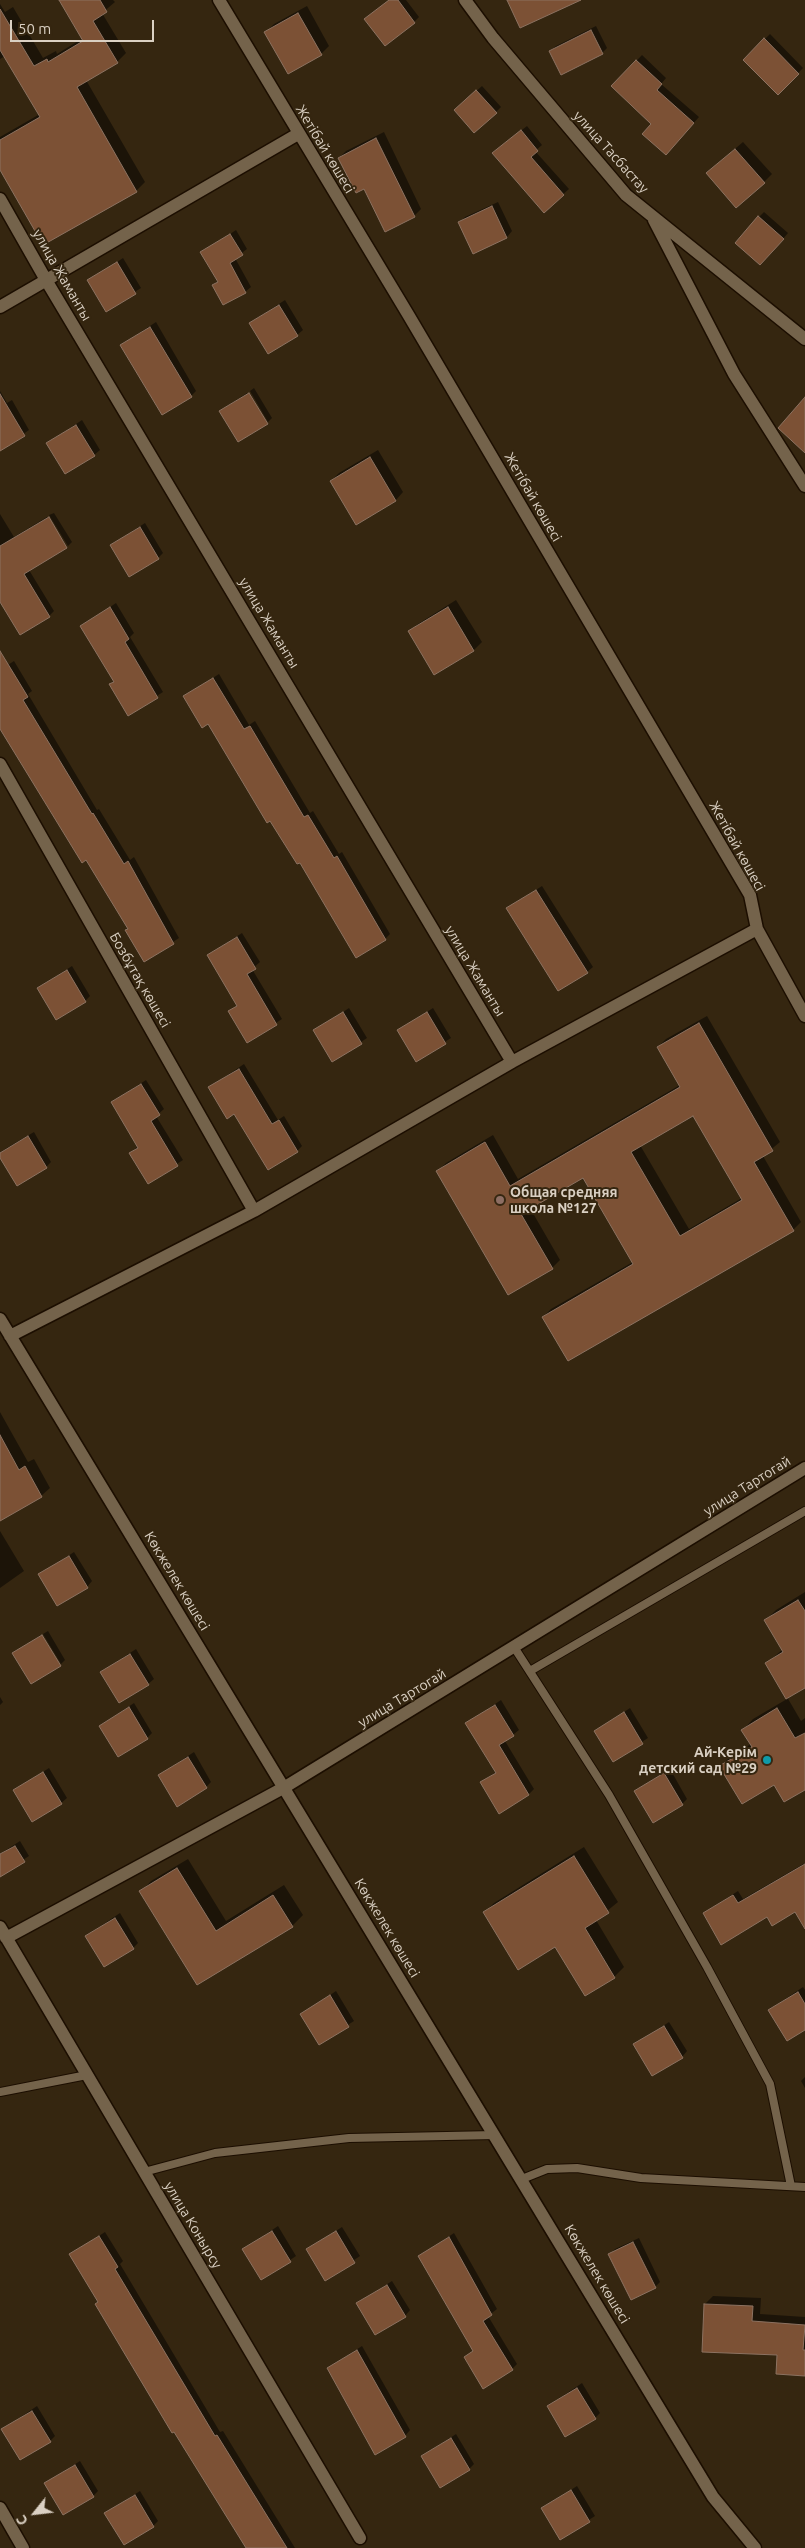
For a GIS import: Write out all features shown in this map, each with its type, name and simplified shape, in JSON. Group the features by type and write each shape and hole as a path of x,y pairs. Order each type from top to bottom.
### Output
{"street":[{"name":"Жетібай көшесі","path":"219,0 409,316 750,895 757,929 805,1016"},
{"name":"улица Тасбастау","path":"465,0 493,38 626,195 805,339"},
{"path":"0,307 298,134"},
{"name":"улица Жаманты","path":"0,199 46,280 512,1062"},
{"path":"652,216 734,374 805,486"},
{"name":"Бозбұтақ көшесі","path":"0,764 254,1211"},
{"path":"10,1336 254,1211 512,1062 757,929"},
{"name":"Көкжелек көшесі","path":"0,1319 713,2497 754,2548"},
{"name":"улица Тартогай","path":"3,1933 285,1787 805,1468"},
{"name":"улица Конырсу","path":"3,1933 360,2538"},
{"path":"0,2508 23,2548"}],"lane":[{"path":"530,1671 805,1511"},
{"path":"514,1647 614,1804 707,1967 770,2084 791,2186"},
{"path":"0,2092 87,2075"},
{"path":"144,2172 215,2153 349,2138 495,2135"},
{"path":"522,2179 547,2169 578,2168 641,2178 805,2187"}],"building":[{"path":"59,0 100,0 107,12 93,21 118,63 77,87 137,192 43,245 0,170 0,140 40,117 0,50 0,9 34,66 47,59 48,62 83,41"},
{"path":"389,0 398,0 415,23 385,46 364,19"},
{"path":"507,0 581,0 520,28"},
{"path":"298,13 322,55 288,74 264,32"},
{"path":"591,30 603,54 561,75 549,51"},
{"path":"764,38 799,74 778,95 743,60"},
{"path":"636,60 662,84 657,90 694,123 666,155 642,134 651,124 611,86"},
{"path":"476,90 497,113 474,133 454,110"},
{"path":"521,130 538,151 531,157 564,195 544,213 492,153"},
{"path":"376,138 415,217 385,232 364,189 356,193 338,158"},
{"path":"735,149 765,183 736,208 706,173"},
{"path":"492,206 507,238 473,254 458,222"},
{"path":"758,216 784,239 760,265 735,243"},
{"path":"230,234 243,255 230,263 246,293 223,305 212,285 218,282 200,252"},
{"path":"117,262 136,294 106,312 87,280"},
{"path":"279,305 298,336 268,354 249,323"},
{"path":"150,327 192,397 162,415 120,345"},
{"path":"249,393 268,424 238,442 219,411"},
{"path":"0,394 25,436 0,451"},
{"path":"805,397 805,453 778,428"},
{"path":"76,425 95,456 65,474 46,443"},
{"path":"370,457 396,501 356,525 330,481"},
{"path":"49,517 67,548 24,574 50,617 20,635 0,602 0,546"},
{"path":"140,527 159,559 129,577 110,545"},
{"path":"110,607 129,639 125,642 158,698 128,716 109,684 114,682 80,626"},
{"path":"448,607 474,651 434,675 408,631"},
{"path":"0,651 28,697 23,700 124,864 128,861 174,944 144,962 125,930 128,929 86,860 82,863 0,729"},
{"path":"213,678 244,729 250,726 304,817 308,815 334,858 337,856 386,940 356,958 300,863 297,864 270,821 267,823 208,724 202,728 183,696"},
{"path":"536,890 588,973 558,991 506,908"},
{"path":"237,937 256,969 247,974 277,1025 247,1043 228,1011 237,1006 207,955"},
{"path":"67,970 86,1002 56,1020 37,988"},
{"path":"343,1012 362,1044 332,1062 313,1030"},
{"path":"427,1012 446,1044 416,1062 397,1030"},
{"name":"Общая средняя школа №127","path":"699,1023 773,1151 754,1162 794,1231 568,1361 542,1317 633,1264 583,1178 521,1214 553,1269 508,1295 436,1171 485,1142 510,1186 680,1087 657,1047","holes":["693,1116 742,1200 680,1236 631,1152"]},
{"path":"239,1069 272,1124 279,1120 298,1152 268,1170 234,1114 227,1119 208,1087"},
{"path":"141,1084 160,1115 151,1121 178,1166 148,1184 129,1153 138,1148 111,1102"},
{"path":"28,1136 47,1168 17,1186 0,1158 0,1153"},
{"path":"0,1435 19,1470 25,1466 42,1497 0,1521"},
{"path":"69,1556 88,1588 57,1606 38,1574"},
{"path":"798,1600 805,1611 805,1688 786,1699 765,1663 783,1652 764,1620"},
{"path":"42,1635 61,1666 31,1684 12,1653"},
{"path":"130,1654 149,1685 119,1703 100,1672"},
{"path":"495,1705 514,1736 499,1745 529,1795 499,1814 480,1782 496,1773 465,1723"},
{"path":"129,1707 148,1739 118,1757 99,1726"},
{"name":"Ай-Керім детский сад №29","path":"777,1708 795,1738 805,1733 805,1790 784,1802 774,1785 742,1804 719,1766 752,1747 741,1730"},
{"path":"624,1712 643,1744 613,1762 594,1731"},
{"path":"188,1757 207,1788 177,1807 158,1775"},
{"path":"43,1772 62,1804 32,1822 13,1790"},
{"path":"664,1773 683,1805 653,1823 634,1791"},
{"path":"15,1846 25,1862 0,1877 0,1854"},
{"path":"574,1856 609,1913 585,1928 615,1978 585,1996 555,1947 518,1970 483,1912"},
{"path":"805,1864 805,1929 795,1912 772,1926 767,1917 721,1945 703,1913 733,1895 738,1903"},
{"path":"177,1868 216,1931 273,1895 293,1927 197,1985 139,1891"},
{"path":"115,1918 134,1949 104,1967 85,1936"},
{"path":"798,1992 805,2004 805,2030 787,2041 768,2010"},
{"path":"330,1995 349,2027 319,2045 300,2014"},
{"path":"664,2026 683,2058 652,2076 633,2044"},
{"path":"272,2231 291,2262 261,2280 242,2249"},
{"path":"336,2231 355,2263 325,2281 306,2249"},
{"path":"99,2236 118,2267 115,2269 215,2436 217,2435 287,2548 246,2548 174,2432 172,2433 95,2304 98,2302 69,2254"},
{"path":"449,2237 492,2315 483,2321 513,2370 483,2389 464,2357 473,2351 418,2256"},
{"path":"633,2242 656,2288 631,2300 608,2254"},
{"path":"387,2285 406,2317 375,2335 356,2303"},
{"path":"704,2304 753,2306 752,2321 805,2325 803,2350 805,2350 805,2376 776,2374 777,2355 702,2352"},
{"path":"357,2350 406,2437 375,2455 327,2368"},
{"path":"577,2388 596,2419 565,2437 547,2406"},
{"path":"32,2411 51,2442 20,2460 1,2429"},
{"path":"451,2438 470,2470 440,2488 421,2456"},
{"path":"75,2465 94,2497 63,2515 44,2483"},
{"path":"571,2490 590,2522 560,2540 541,2508"},
{"path":"135,2495 154,2527 124,2545 104,2513"}],"place":[{"name":"Общая средняя школа №127","path":"500,1200"},
{"name":"Ай-Керім детский сад №29","path":"767,1760"}]}
